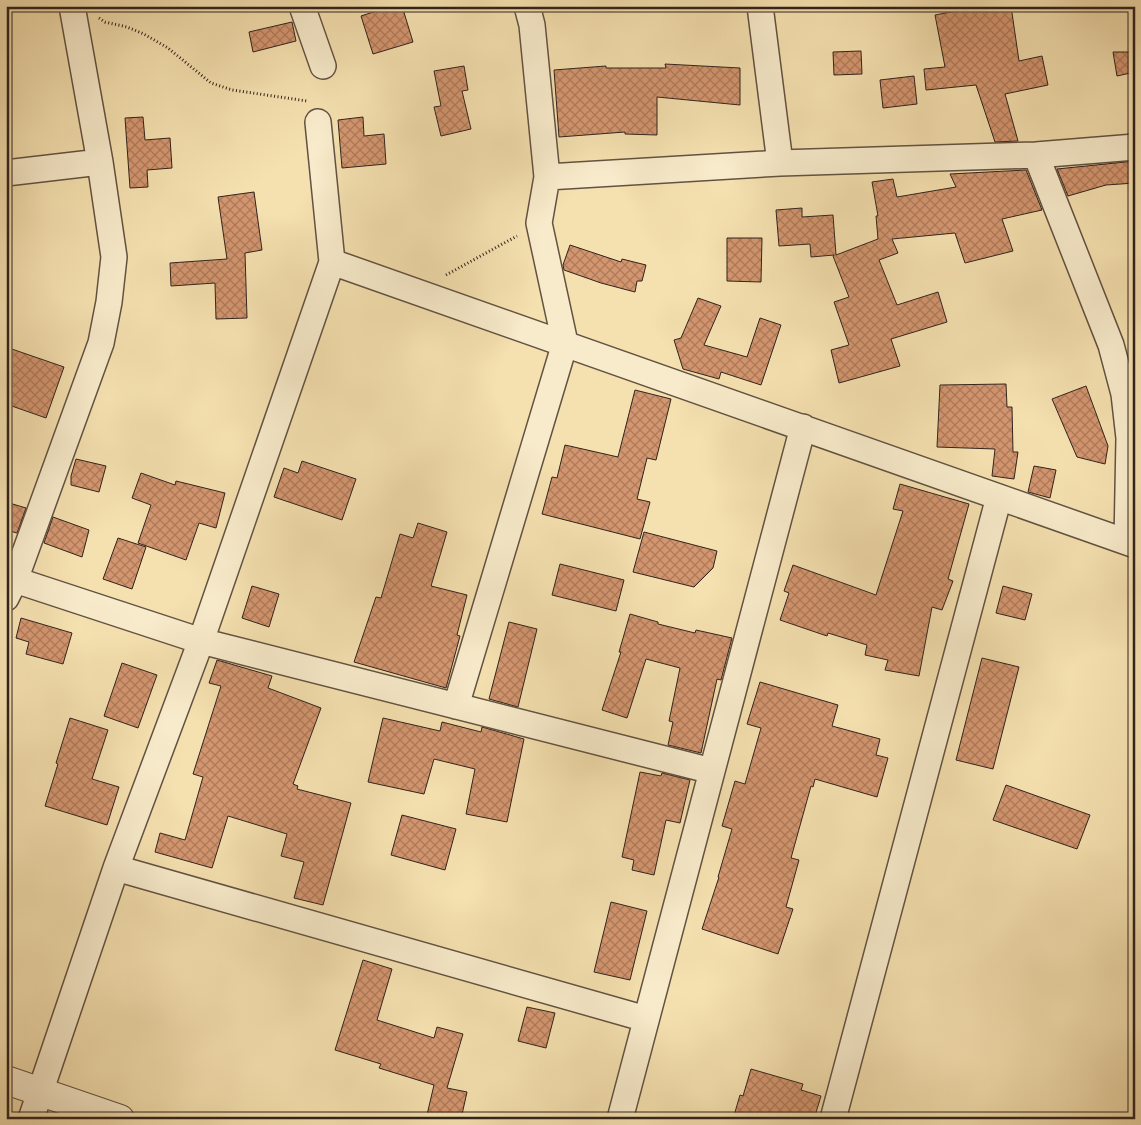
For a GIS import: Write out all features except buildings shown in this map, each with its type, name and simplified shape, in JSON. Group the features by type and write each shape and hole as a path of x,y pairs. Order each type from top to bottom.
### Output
{"street":[{"path":"302,6 323,66"},
{"path":"456,706 565,343 539,224 547,177 532,25 527,6"},
{"path":"760,6 780,163"},
{"path":"83,10 100,162 114,257 109,302 101,343 9,585 201,641 712,771"},
{"path":"31,1119 116,868 201,641 332,262 318,122"},
{"path":"547,177 780,163 1036,155 1135,147"},
{"path":"332,262 1131,544 1129,438 1124,394 1111,346 1036,155"},
{"path":"6,173 100,162"},
{"path":"620,1119 803,428"},
{"path":"833,1119 999,497"},
{"path":"116,868 646,1019"},
{"path":"6,1080 120,1119"}],"path":[{"path":"83,10 105,22 127,27 144,34 168,48 211,83 232,90 320,103 318,122"},
{"path":"417,292 539,224"}]}
